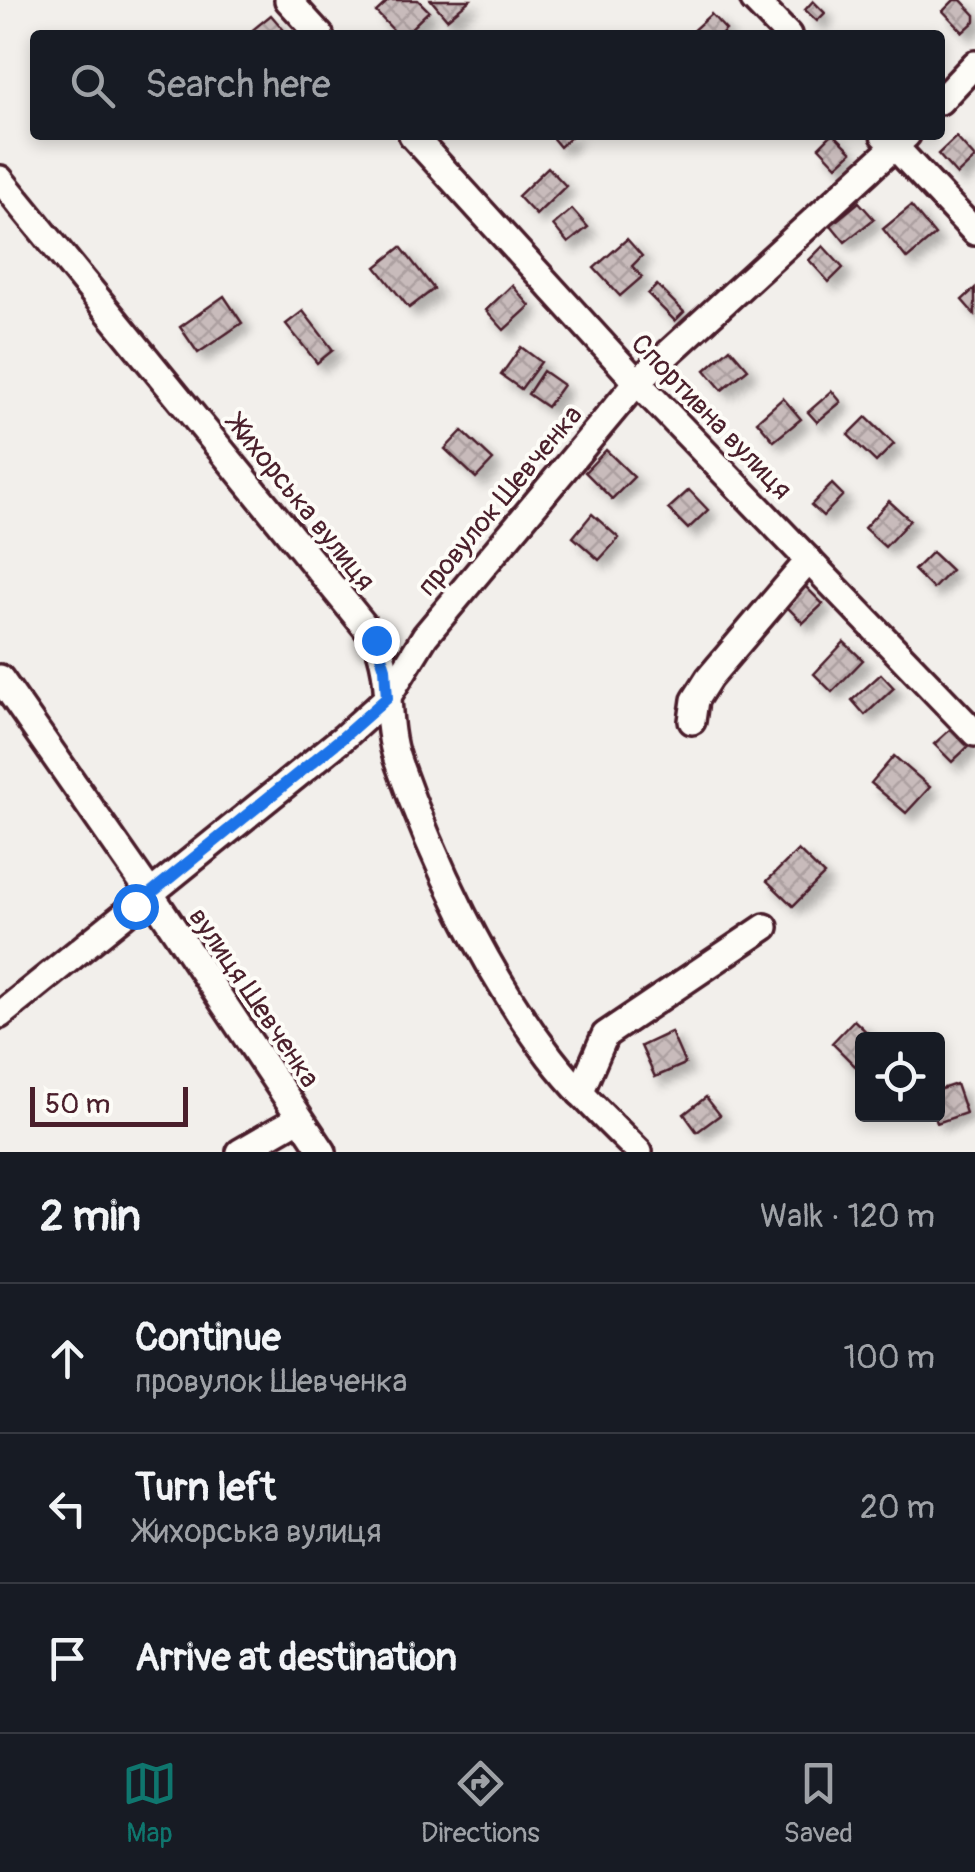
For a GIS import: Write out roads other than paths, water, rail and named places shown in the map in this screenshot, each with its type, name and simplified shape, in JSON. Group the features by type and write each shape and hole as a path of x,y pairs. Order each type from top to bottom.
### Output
{"street":[{"path":"288,0 315,30"},
{"path":"754,0 783,30"},
{"path":"945,96 975,64"},
{"name":"Спортивна вулиця","path":"417,140 637,382 975,732"},
{"name":"провулок Шевченка","path":"0,1015 387,698 425,636 637,382 894,140"},
{"path":"896,140 975,232"},
{"name":"Жихорська вулиця","path":"0,179 376,640 385,668 388,724 396,756 435,857 502,983 549,1056 639,1152"},
{"path":"692,721 695,700 709,678 809,560"},
{"name":"вулиця Шевченка","path":"0,678 323,1152"},
{"path":"580,1093 605,1034 765,927"},
{"path":"240,1152 299,1118"}]}
